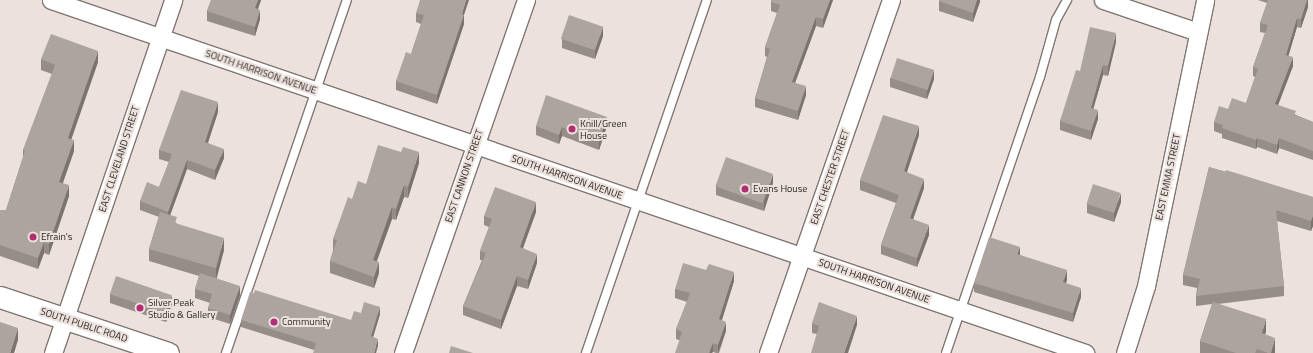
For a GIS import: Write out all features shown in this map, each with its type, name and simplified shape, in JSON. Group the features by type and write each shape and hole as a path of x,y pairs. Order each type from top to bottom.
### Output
{"street":[{"name":"SOUTH HARRISON AVENUE","path":"51,0 1084,353"},
{"name":"EAST CLEVELAND STREET","path":"54,353 173,0"},
{"name":"EAST CANNON STREET","path":"403,353 526,0"},
{"name":"EAST CHESTER STREET","path":"768,353 891,0"},
{"path":"1103,0 1198,32"},
{"name":"EAST EMMA STREET","path":"1125,353 1146,286 1205,0"},
{"name":"SOUTH PUBLIC ROAD","path":"0,297 168,353"}],"lane":[{"path":"226,353 347,0"},
{"path":"586,353 640,201 707,0"},
{"path":"946,353 1040,77 1056,20 1067,0"}],"building":[{"path":"211,0 258,0 255,8 260,10 255,27 207,11"},
{"path":"420,0 466,0 462,14 464,15 437,95 396,81 406,52 411,54 424,15 416,13"},
{"path":"771,0 830,0 823,19 816,17 792,82 806,86 798,111 755,98 770,49 765,47 780,5 771,2"},
{"path":"939,0 977,0 973,13"},
{"path":"1268,0 1307,0 1301,19 1297,18 1286,55 1293,57 1275,104 1296,111 1294,115 1313,122 1313,151 1279,138 1277,145 1257,138 1256,140 1222,128 1223,125 1214,122 1219,106 1228,109 1232,98 1246,103 1258,69 1253,67 1268,25 1260,23"},
{"path":"569,15 603,27 595,50 561,39"},
{"path":"1090,27 1116,33 1108,66 1103,65 1091,108 1098,110 1091,131 1060,121 1076,70 1080,71"},
{"path":"51,34 98,51 68,138 74,140 59,182 69,185 49,244 44,242 38,258 0,245 0,210 6,210 25,151 23,150 55,65 41,59"},
{"path":"897,58 934,70 928,90 891,78"},
{"path":"181,90 218,102 205,142 224,149 215,170 187,160 168,212 140,201 147,182 159,187 172,154 159,150"},
{"name":"Knill/Green House","path":"546,95 607,117 599,141 562,127 559,135 536,126"},
{"path":"883,115 919,126 904,171 924,179 910,218 929,225 917,258 881,245 899,195 860,180"},
{"path":"378,145 401,152 403,147 419,152 408,187 404,185 396,209 392,207 373,260 379,262 374,277 330,261 337,240 333,239 348,197 352,199 358,181 366,184"},
{"name":"Evans House","path":"726,157 773,174 762,203 715,186"},
{"path":"1209,167 1225,172 1226,170 1313,197 1313,216 1311,221 1276,210 1284,286 1196,296 1200,279 1183,275"},
{"path":"1093,184 1121,193 1114,213 1087,204"},
{"path":"495,187 536,202 520,247 537,254 528,280 517,276 501,320 463,306 486,253 480,251 492,219 484,216"},
{"path":"160,212 177,217 175,223 224,238 216,268 149,249"},
{"path":"989,237 1020,247 1017,254 1067,270 1063,282 1081,288 1073,313 974,283"},
{"path":"683,263 706,270 709,264 734,272 719,319 726,322 718,345 713,343 709,353 675,353 682,332 676,329 690,293 675,289"},
{"path":"200,273 240,286 230,315 208,308 212,294 195,289"},
{"path":"116,276 172,295 166,313 110,294"},
{"path":"255,290 351,320 354,311 361,313 364,302 380,307 371,336 378,339 374,353 313,353 316,343 241,320 250,292 254,293"},
{"path":"819,302 857,316 844,353 811,353 819,326 812,323"},
{"path":"1213,302 1266,319 1262,333 1275,338 1271,353 1257,349 1255,353 1236,353 1200,341"},
{"path":"0,322 18,328 10,353 0,353"},
{"path":"451,346 473,353 449,353"}],"place":[{"name":"Knill/Green House","path":"572,129"},
{"name":"Evans House","path":"745,189"},
{"name":"Efrain's","path":"33,237"},
{"name":"Silver Peak Studio & Gallery","path":"140,308"},
{"name":"Community","path":"274,322"}]}
